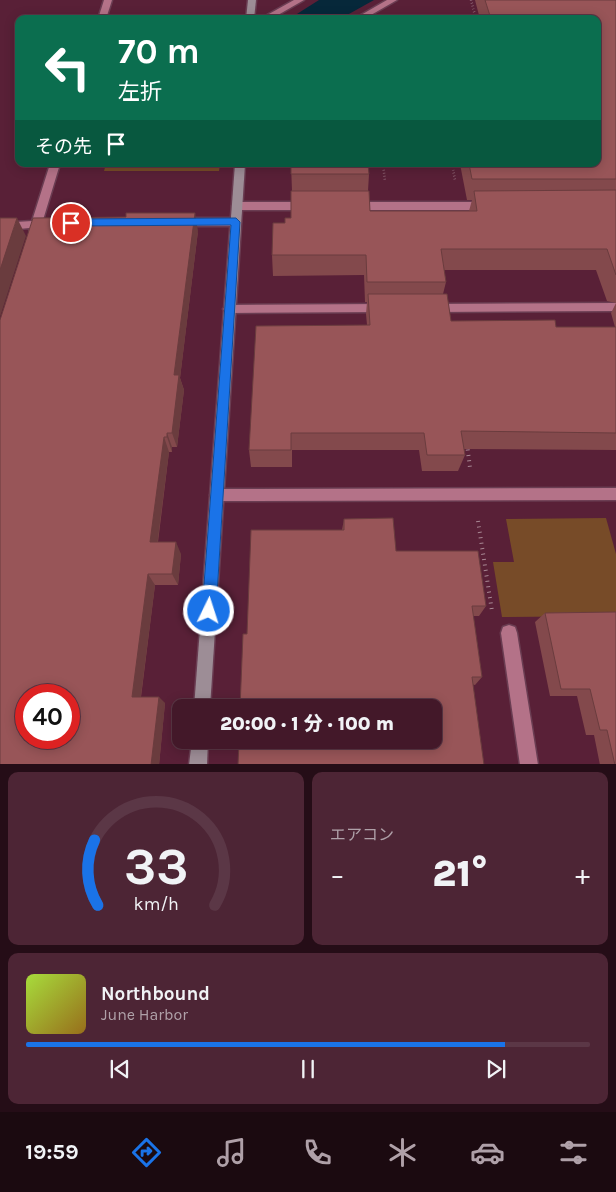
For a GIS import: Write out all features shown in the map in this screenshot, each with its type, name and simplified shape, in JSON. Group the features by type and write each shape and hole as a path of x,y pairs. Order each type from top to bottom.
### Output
{"street":[{"path":"103,15 108,0"},
{"path":"250,15 252,0"},
{"path":"272,15 300,0"},
{"path":"365,15 393,0"},
{"path":"30,242 55,167"},
{"path":"203,699 240,167"},
{"path":"237,206 319,206"},
{"path":"339,206 497,206"},
{"path":"168,222 236,222"},
{"path":"0,227 63,223"},
{"path":"418,308 616,307"},
{"path":"229,309 398,308"},
{"path":"217,495 616,494"},
{"path":"509,633 529,764"},
{"path":"198,764 199,749"}],"path":[{"path":"471,0 475,15"},
{"path":"375,183 385,183 384,167"}],"shaded area":[{"path":"105,167 220,167 219,171 104,171"},
{"path":"606,518 616,554 616,616 502,617 493,562 514,562 506,519"}],"water":[{"path":"319,0 374,0 347,15 295,15"}],"building":[{"path":"485,0 616,0 616,179 472,179 470,167 601,167 601,15 490,15"},
{"path":"291,167 368,167 369,174 291,174"},
{"path":"616,190 616,275 607,249 441,249 446,282 367,282 366,255 272,255 273,223 285,223 285,218 291,218 291,191 369,191 370,211 477,211 474,191"},
{"path":"126,213 195,213 174,375 179,375 172,433 167,433 167,437 164,437 150,542 176,542 172,574 148,574 132,697 159,697 151,764 0,764 0,320 33,218 126,217"},
{"path":"0,218 17,218 0,270"},
{"path":"368,294 447,294 451,321 555,320 556,327 616,327 616,433 461,431 465,455 427,455 424,433 291,433 291,450 249,450 256,326 370,325"},
{"path":"393,518 396,551 478,551 486,606 472,606 482,677 472,677 484,764 238,764 239,749 442,749 442,699 240,699 243,634 247,634 251,530 344,530 344,519"},
{"path":"616,612 616,764 607,730 600,730 590,689 561,689 545,613"}],"route":[{"path":"71,223 236,222 209,611"}]}
